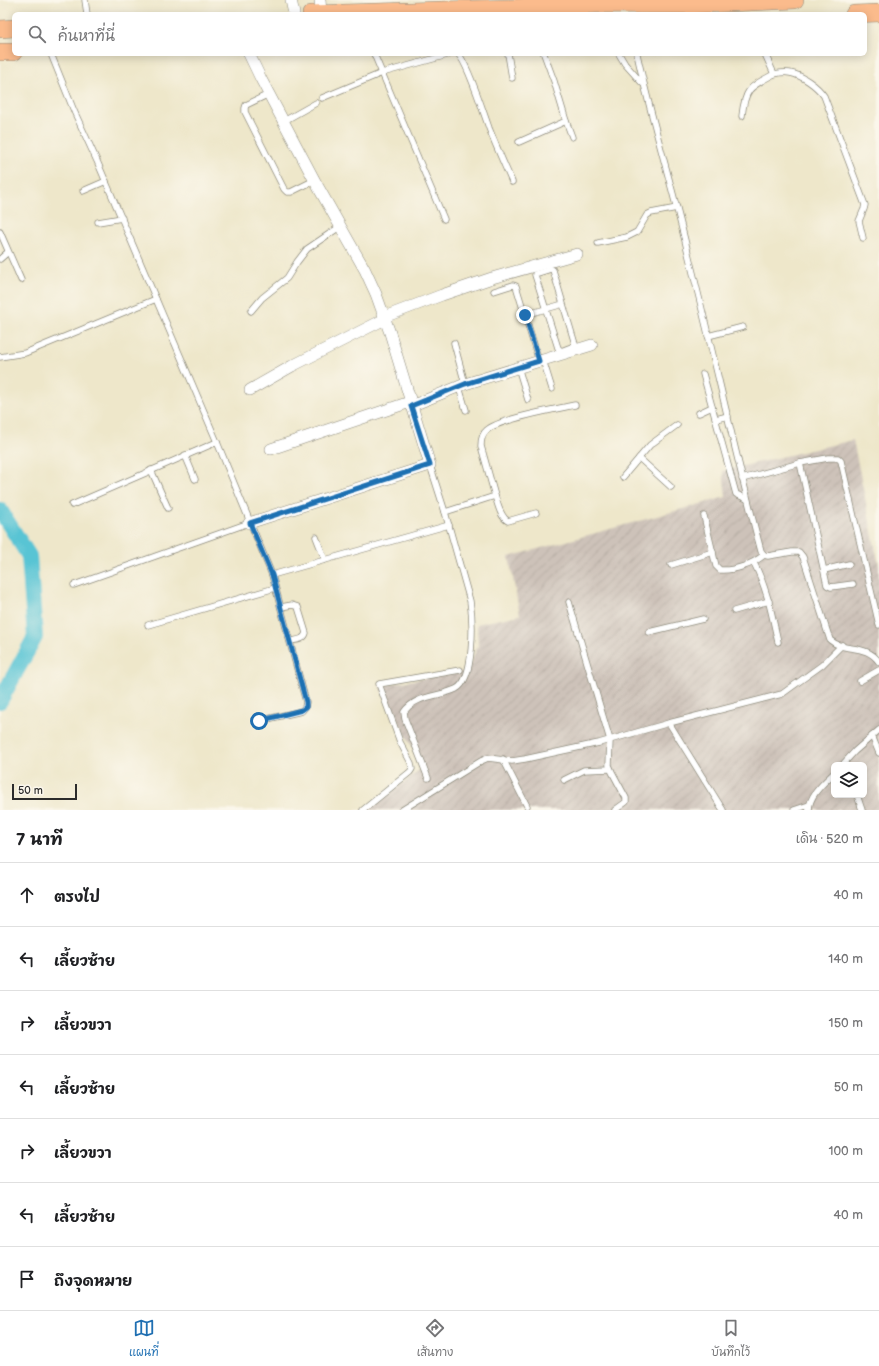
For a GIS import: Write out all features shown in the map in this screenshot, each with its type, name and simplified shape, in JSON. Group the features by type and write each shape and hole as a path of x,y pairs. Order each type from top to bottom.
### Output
{"main road":[{"path":"335,12 376,6 419,8 616,2 682,3 795,0"},
{"path":"867,13 879,13"},
{"path":"0,29 12,28"},
{"path":"0,52 12,52"}],"street":[{"path":"291,0 294,12"},
{"path":"320,0 321,12"},
{"path":"250,56 315,180 366,270 385,318 430,465 250,523"},
{"path":"250,390 292,366 385,318 450,292 577,254"},
{"path":"271,448 411,404 462,385 592,344"}],"lane":[{"path":"85,0 87,12"},
{"path":"52,56 74,111 122,218 272,575 291,641 306,707 302,710 259,721"},
{"path":"375,56 444,219"},
{"path":"322,98 382,73 444,56"},
{"path":"460,56 512,182"},
{"path":"508,56 512,78"},
{"path":"545,56 572,137"},
{"path":"620,56 625,64 644,85"},
{"path":"637,56 689,255 747,499 761,551 764,555"},
{"path":"766,56 774,74"},
{"path":"742,116 744,98 748,90 757,83 774,74 788,72 795,74 816,86 824,96 865,205 859,221 863,238"},
{"path":"269,94 246,105 244,108 284,189 287,192 291,192 315,180"},
{"path":"284,121 316,103"},
{"path":"518,142 566,121"},
{"path":"83,191 106,181"},
{"path":"598,243 627,237 637,232 647,215 677,208"},
{"path":"98,222 122,218"},
{"path":"252,311 262,298 287,278 307,249 341,226"},
{"path":"0,232 21,280"},
{"path":"0,259 8,252"},
{"path":"551,269 553,270 564,304 575,344 574,346 561,351 558,348 535,274 551,269"},
{"path":"494,291 513,285 516,286 552,389"},
{"path":"0,357 25,353 156,299"},
{"path":"525,315 564,304"},
{"path":"708,336 743,328"},
{"path":"454,343 466,410"},
{"path":"518,368 528,400"},
{"path":"703,374 736,494 747,499"},
{"path":"536,513 508,521 504,519 495,496 481,446 481,439 486,430 501,422 575,405"},
{"path":"699,413 712,407"},
{"path":"716,419 728,416"},
{"path":"623,477 650,445 677,425"},
{"path":"72,505 217,442"},
{"path":"186,455 195,479"},
{"path":"742,479 800,463 834,457 841,461 879,625"},
{"path":"639,458 671,487"},
{"path":"800,463 829,586 853,584"},
{"path":"428,778 405,719 404,712 407,707 414,702 456,689 464,681 469,667 473,616 449,525 430,465"},
{"path":"151,470 168,508"},
{"path":"445,512 495,496"},
{"path":"704,516 716,566 720,570 726,571 754,563 764,555 768,556 799,552 803,557 829,637 833,642 867,652 873,655 878,661"},
{"path":"74,585 250,523"},
{"path":"272,575 449,525"},
{"path":"316,538 325,560"},
{"path":"671,565 713,552"},
{"path":"754,563 759,571 769,601 778,642"},
{"path":"824,570 849,564"},
{"path":"148,625 275,588"},
{"path":"734,611 769,601"},
{"path":"569,602 610,740 610,769 626,798 626,802 615,810"},
{"path":"281,607 292,605 298,608 306,633 305,637 291,641"},
{"path":"650,632 703,619"},
{"path":"402,810 480,761 488,758 512,761 525,759 610,740 782,694 822,665 842,645"},
{"path":"878,661 879,652"},
{"path":"363,810 412,769 411,763 400,742 379,684 460,670"},
{"path":"860,681 879,670"},
{"path":"669,723 723,810"},
{"path":"846,762 879,730"},
{"path":"872,736 879,753"},
{"path":"503,759 527,806"},
{"path":"564,780 584,770 610,769"},
{"path":"794,810 809,807 819,789 831,776"},
{"path":"858,798 862,810"}],"shaded area":[{"path":"853,440 879,566 879,810 368,810 423,767 379,686 467,671 478,646 477,624 520,615 509,557 726,497 723,471"}],"waterway":[{"path":"0,510 29,556 35,637 0,701"}],"route":[{"path":"259,721 302,710 306,707 306,702 291,641 272,575 250,523 430,465 411,406 465,384 539,361 525,315"}]}
